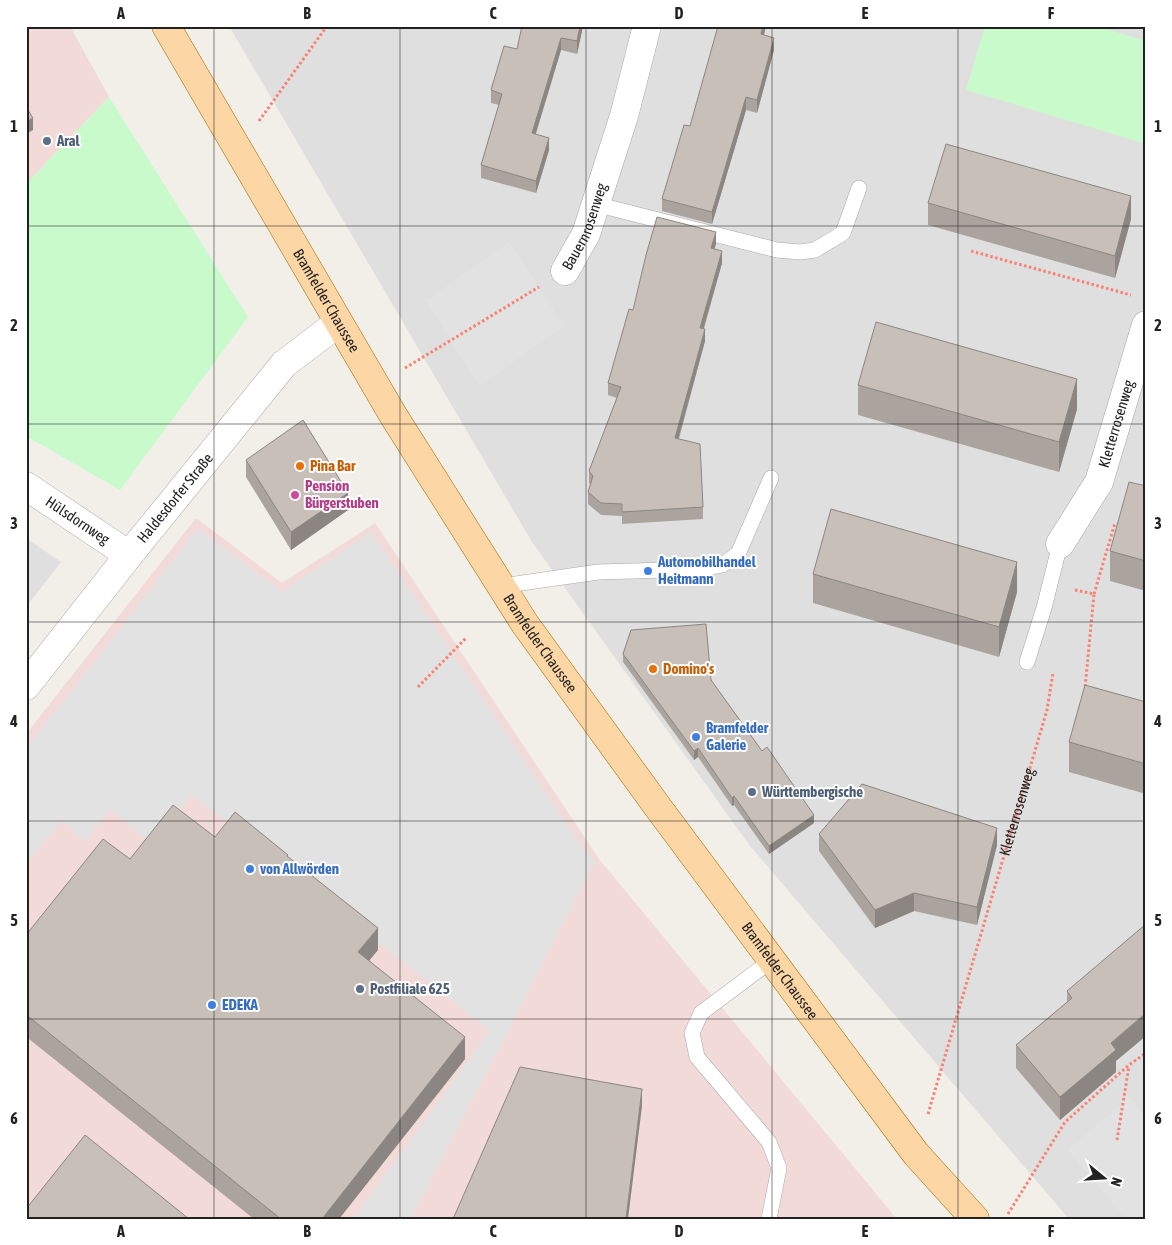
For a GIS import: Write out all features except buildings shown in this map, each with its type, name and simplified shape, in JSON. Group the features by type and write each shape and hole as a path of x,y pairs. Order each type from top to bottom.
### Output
{"main road":[{"name":"Bramfelder Chaussee","path":"166,26 412,447 525,624 657,806 916,1154 975,1219"}],"street":[{"name":"Bauernrosenweg","path":"565,271 586,234 624,116 647,26"},
{"name":"Haldesdorfer Straße","path":"26,686 129,555 284,364 338,323"},
{"name":"Kletterrosenweg","path":"1060,544 1099,482 1146,325"},
{"name":"Hülsdornweg","path":"26,486 129,555"}],"lane":[{"path":"595,204 777,250 800,252 816,250 843,233 859,188"},
{"path":"500,586 598,572 701,569 722,565 738,554 771,478"},
{"path":"1027,662 1044,608 1060,544"},
{"path":"769,1219 778,1168 769,1142 697,1057 692,1033 701,1013 772,960"}],"path":[{"path":"239,150 327,26"},
{"path":"971,251 1136,296"},
{"name":"Bauernrosenweg","path":"376,386 565,271"},
{"path":"1085,693 1094,594 1116,520"},
{"path":"1067,588 1094,594"},
{"path":"418,686 468,637"},
{"name":"Kletterrosenweg","path":"916,1154 1047,710 1053,673"},
{"path":"1005,1219 1065,1122 1129,1065 1146,1053"},
{"path":"1117,1140 1129,1065"}],"shaded area":[{"name":"Aral","path":"26,26 70,26 109,97 26,184"},
{"path":"229,26 1146,26 1146,1219 1069,1219 750,846 532,542"},
{"path":"509,242 564,326 479,386 426,301"},
{"path":"196,518 282,583 375,523 599,859 897,1219 26,1219 26,734"},
{"path":"198,528 282,592 371,532 583,848 595,861 411,1219 353,1219 490,1031 192,795 152,845 111,809 85,841 61,821 26,864 26,747 76,686"},
{"path":"26,538 61,562 26,607"},
{"path":"1129,1097 1146,1117 1146,1216 1143,1219 1126,1219 1068,1150"}],"green space":[{"path":"985,26 1096,26 1146,41 1146,144 966,90"},
{"path":"109,97 248,317 120,490 26,436 26,184"}],"place":[{"name":"Aral","path":"47,141"},
{"name":"Pina Bar","path":"300,466"},
{"name":"Pension Bürgerstuben","path":"295,495"},
{"name":"Automobilhandel Heitmann","path":"648,571"},
{"name":"Domino's","path":"653,669"},
{"name":"Bramfelder Galerie","path":"696,737"},
{"name":"Württembergische","path":"752,792"},
{"name":"von Allwörden","path":"250,869"},
{"name":"Postfiliale 625","path":"360,989"},
{"name":"EDEKA","path":"212,1005"}]}
